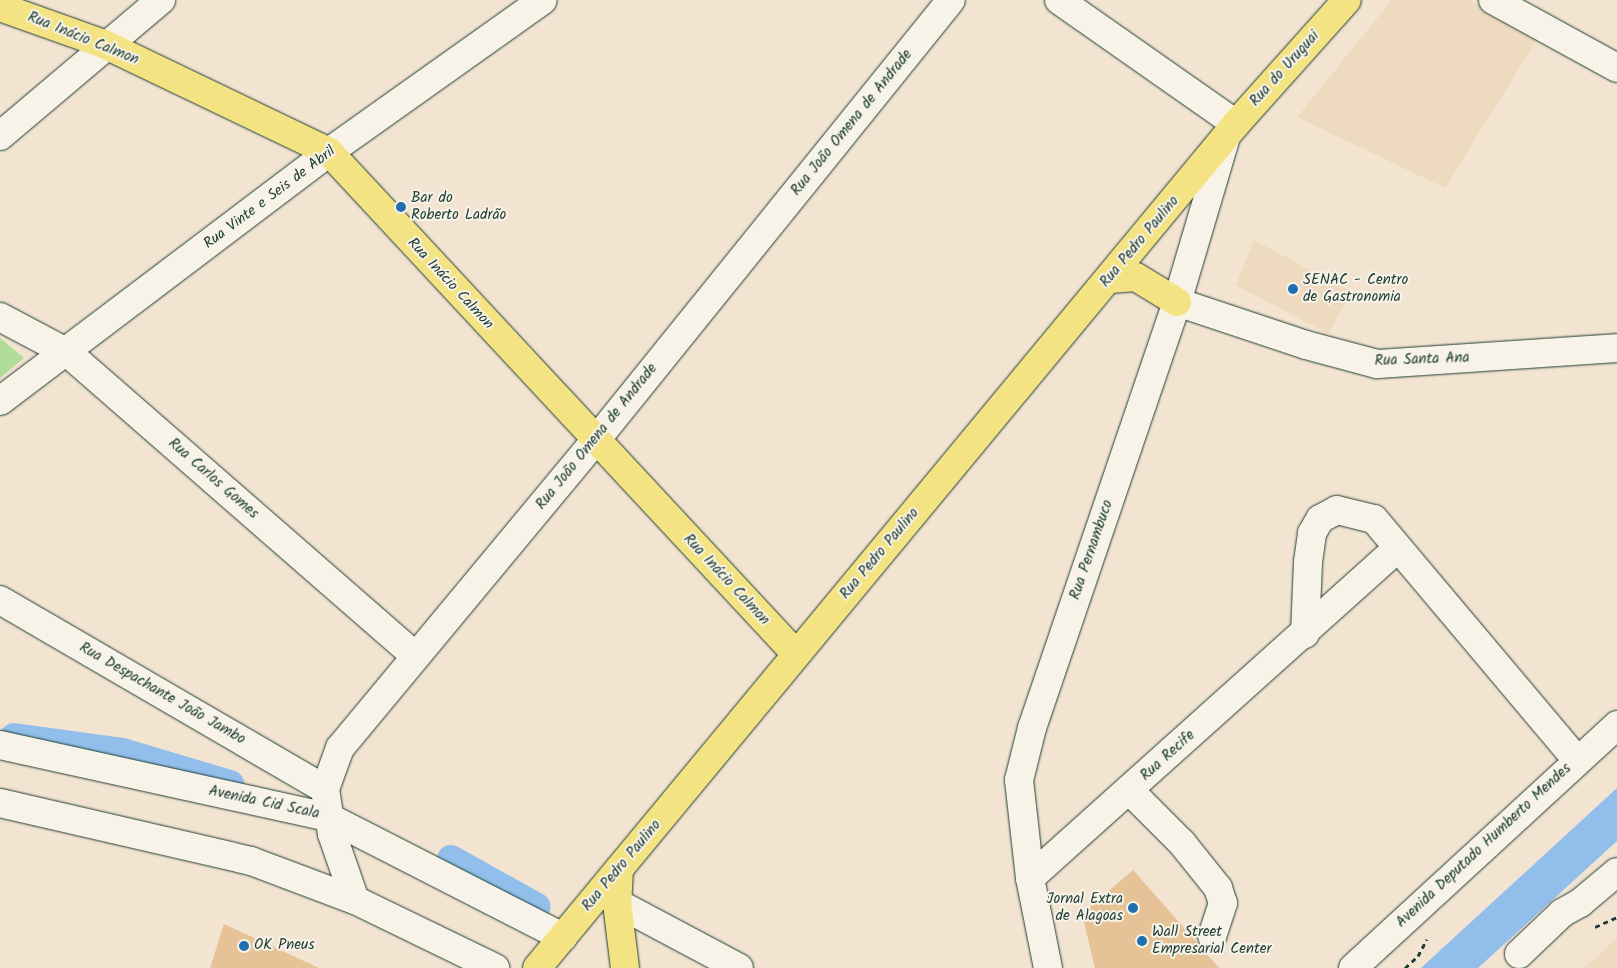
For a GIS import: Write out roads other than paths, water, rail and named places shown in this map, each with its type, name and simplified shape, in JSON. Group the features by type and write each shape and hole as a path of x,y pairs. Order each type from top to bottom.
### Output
{"main road":[{"name":"Rua do Uruguai","path":"1230,132 1347,0"},
{"name":"Rua Inácio Calmon","path":"1,9 104,44 329,152 796,654"},
{"name":"Rua Pedro Paulino","path":"537,968 1230,132"},
{"path":"1109,279 1136,277 1177,302"},
{"path":"619,870 617,903 625,968"}],"street":[{"path":"0,136 104,44 161,0"},
{"name":"Rua Vinte e Seis de Abril","path":"0,401 68,353 329,152 543,0"},
{"name":"Rua João Omena de Andrade","path":"355,900 328,817 325,789 340,748 596,440 951,0"},
{"path":"1059,0 1230,132"},
{"path":"1493,0 1617,68"},
{"name":"Rua Pernambuco","path":"1048,968 1030,878 1019,780 1032,728 1177,302 1230,132"},
{"name":"Rua Santa Ana","path":"1177,302 1306,345 1377,364 1617,348"},
{"name":"Rua Carlos Gomes","path":"0,317 68,353 415,656"},
{"path":"1305,634 1312,533 1327,512 1354,512 1374,519 1577,760"},
{"name":"Rua Recife","path":"1030,878 1398,549"},
{"name":"Rua Despachante João Jambo","path":"0,600 325,789"},
{"name":"Avenida Deputado Humberto Mendes","path":"1353,968 1617,724"},
{"name":"Avenida Cid Scala","path":"0,745 328,817 563,937"},
{"path":"1130,790 1182,843 1218,888 1223,902 1212,936"},
{"path":"0,803 251,861 355,900 496,968"},
{"path":"1524,961 1562,912 1580,903 1617,872"},
{"path":"617,903 739,968"},
{"path":"1524,961 1574,926"}],"water":[{"path":"1617,788 1617,841 1478,968 1421,968"}],"waterway":[{"path":"14,737 122,752 230,784"},
{"path":"451,859 537,907"}],"place":[{"name":"Bar do Roberto Ladrão","path":"401,207"},
{"name":"SENAC - Centro de Gastronomia","path":"1293,289"},
{"name":"Jornal Extra de Alagoas","path":"1133,908"},
{"name":"Wall Street Empresarial Center","path":"1142,941"},
{"name":"OK Pneus","path":"244,946"}]}
